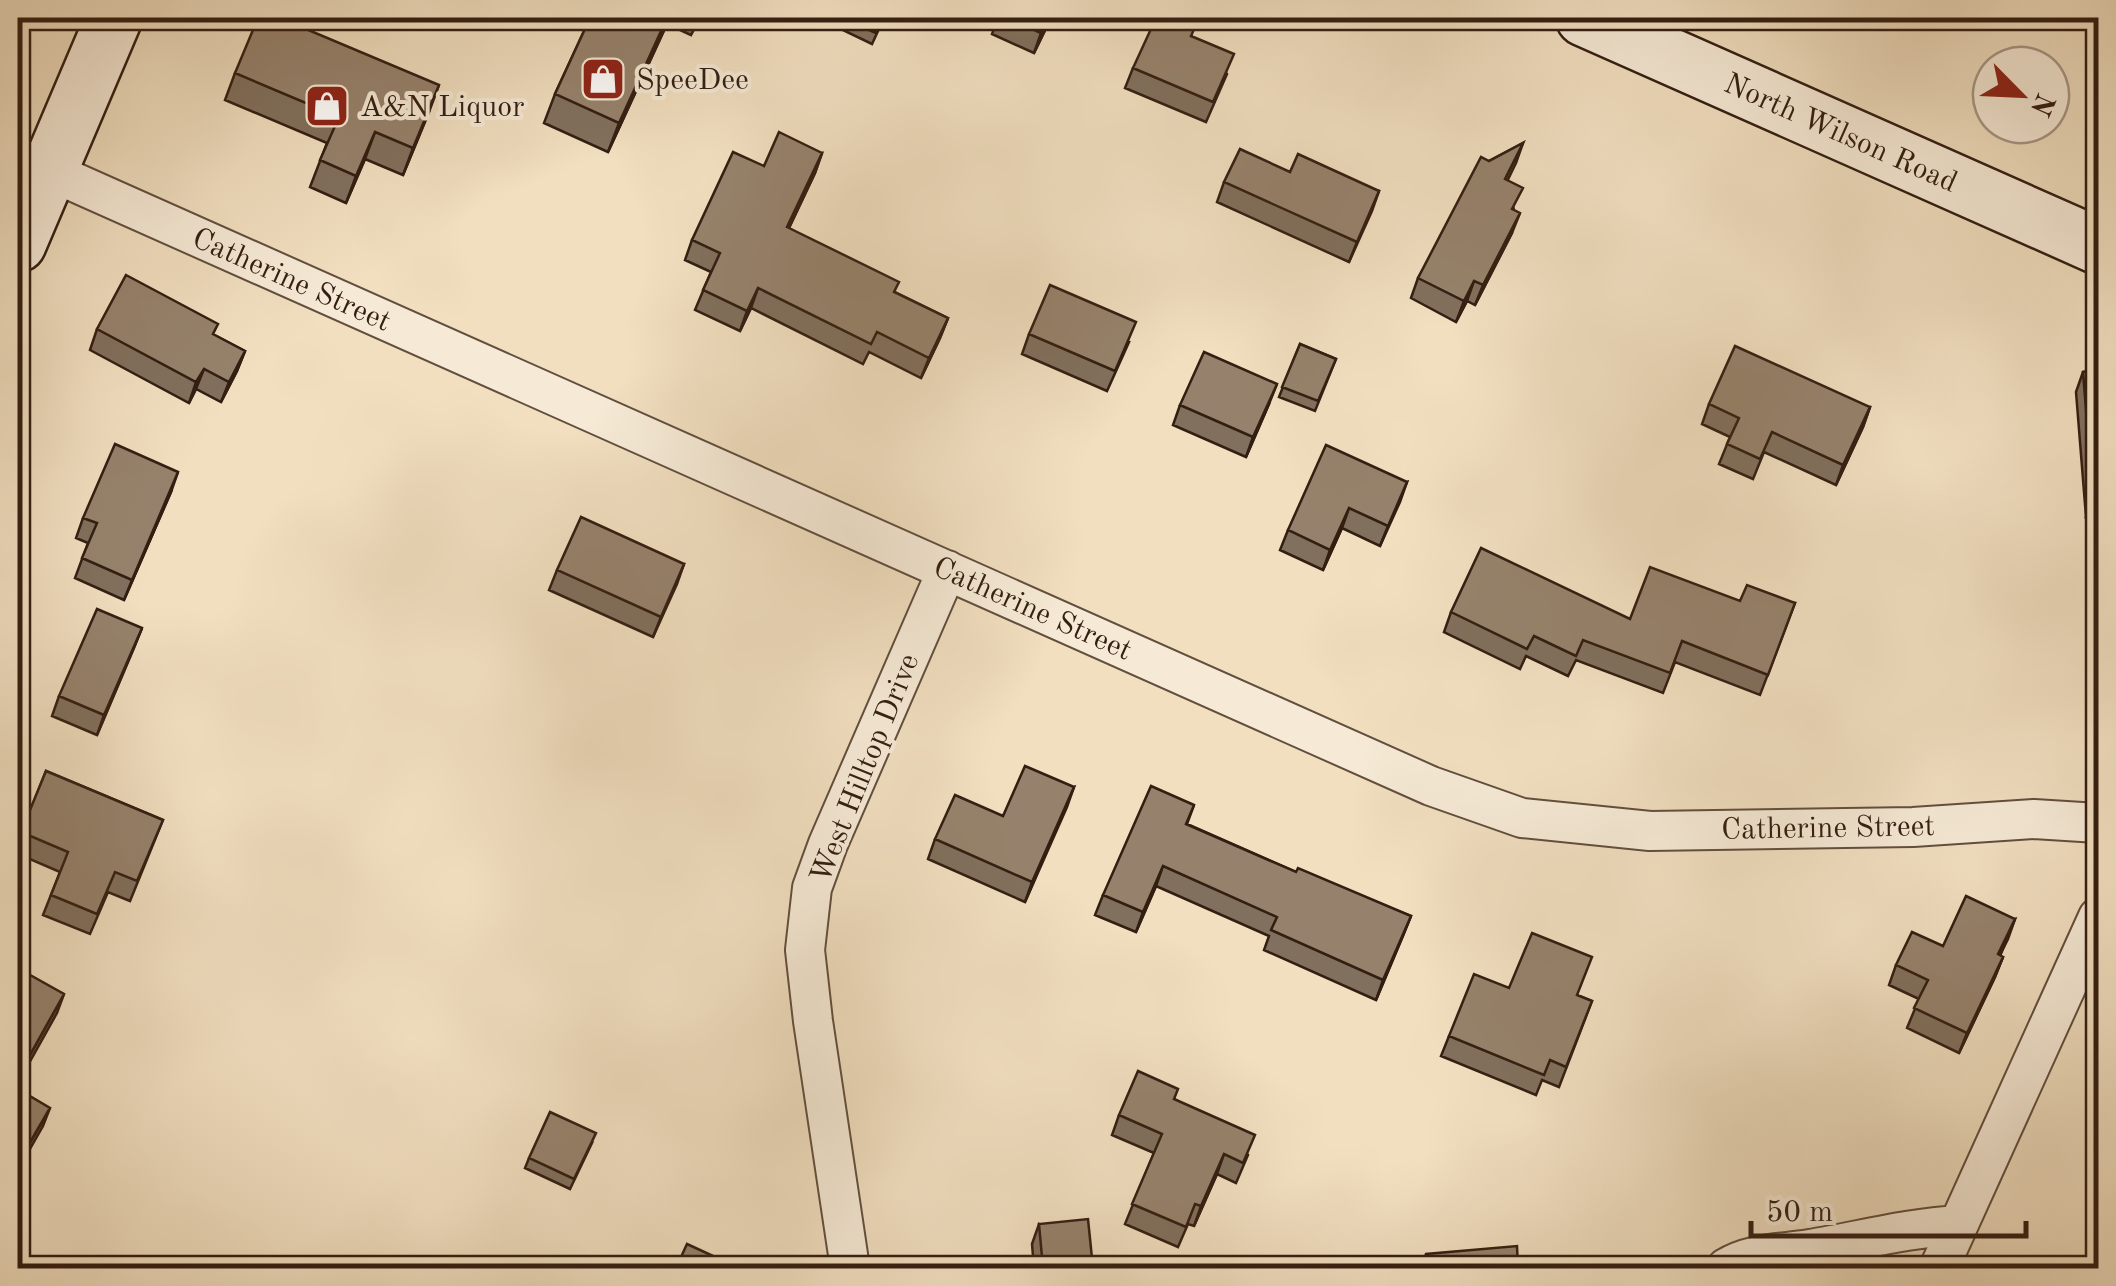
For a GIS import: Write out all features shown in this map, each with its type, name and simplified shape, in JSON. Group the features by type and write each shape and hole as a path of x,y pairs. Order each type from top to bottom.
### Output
{"street":[{"path":"18,244 33,164 114,18"},
{"name":"North Wilson Road","path":"1584,18 2098,246"},
{"name":"Catherine Street","path":"33,164 1431,786 1522,818 1650,831 1912,827 2034,819 2098,823"},
{"name":"West Hilltop Drive","path":"850,1268 812,1021 806,950 812,888 947,570"},
{"path":"1938,1268 2098,917"},
{"path":"1726,1268 1757,1255 1958,1225"}],"building":[{"path":"258,18 280,18 439,85 413,148 375,132 356,176 320,160 339,117 235,73"},
{"name":"SpeeDee","path":"590,18 667,18 619,123 555,94"},
{"path":"842,18 883,18 876,33"},
{"path":"1007,18 1048,18 1041,33"},
{"path":"1156,18 1199,18 1191,36 1234,54 1213,102 1133,68"},
{"path":"779,132 822,153 787,227 899,282 894,292 948,318 929,358 877,332 871,344 758,288 747,311 703,290 720,253 692,240 733,152 764,166"},
{"path":"1523,143 1505,179 1523,188 1512,209 1520,213 1483,285 1474,281 1464,301 1418,278 1481,157 1489,161"},
{"path":"1240,149 1290,172 1298,154 1379,191 1357,242 1224,182"},
{"path":"126,275 218,324 213,334 245,351 229,382 204,369 196,382 97,329"},
{"path":"1050,285 1136,322 1115,371 1029,334"},
{"path":"1300,344 1336,359 1318,401 1282,387"},
{"path":"1735,346 1870,407 1843,465 1772,432 1760,459 1727,444 1739,418 1709,404"},
{"path":"1204,352 1277,384 1253,437 1180,405"},
{"path":"2098,370 2098,496 2093,497 2083,372"},
{"path":"115,444 178,472 132,580 82,558 97,523 83,518"},
{"path":"1326,445 1407,482 1388,526 1349,508 1330,550 1288,530"},
{"path":"581,517 684,564 661,617 557,570"},
{"path":"1481,548 1630,619 1650,567 1740,601 1747,585 1795,603 1768,675 1682,641 1670,673 1583,640 1576,656 1534,636 1527,649 1451,612"},
{"path":"97,609 142,628 104,715 59,696"},
{"path":"1025,766 1074,787 1032,882 935,839 955,795 1003,816"},
{"path":"46,771 163,820 137,881 115,872 97,914 51,895 68,852 21,832"},
{"path":"1151,786 1194,805 1186,824 1411,916 1383,980 1271,930 1277,917 1163,866 1143,912 1103,895"},
{"path":"1966,896 2015,919 1998,954 2003,957 1967,1033 1914,1008 1928,980 1896,965 1912,932 1943,946"},
{"path":"1532,933 1592,957 1577,995 1592,1001 1566,1067 1550,1060 1544,1075 1449,1036 1474,974 1509,988"},
{"path":"23,971 64,994 21,1071 24,1073 18,1084 18,981"},
{"path":"1138,1071 1178,1089 1174,1099 1255,1135 1243,1163 1224,1154 1201,1206 1195,1204 1186,1227 1132,1204 1162,1134 1119,1115"},
{"path":"18,1089 50,1108 18,1163"},
{"path":"550,1112 596,1133 574,1179 529,1158"},
{"path":"1088,1219 1093,1268 1043,1268 1039,1224"},
{"path":"687,1244 739,1268 676,1268"},
{"path":"1517,1246 1518,1268 1420,1268 1426,1254"}],"place":[{"name":"SpeeDee","path":"603,79"},
{"name":"A&N Liquor","path":"327,106"}]}
